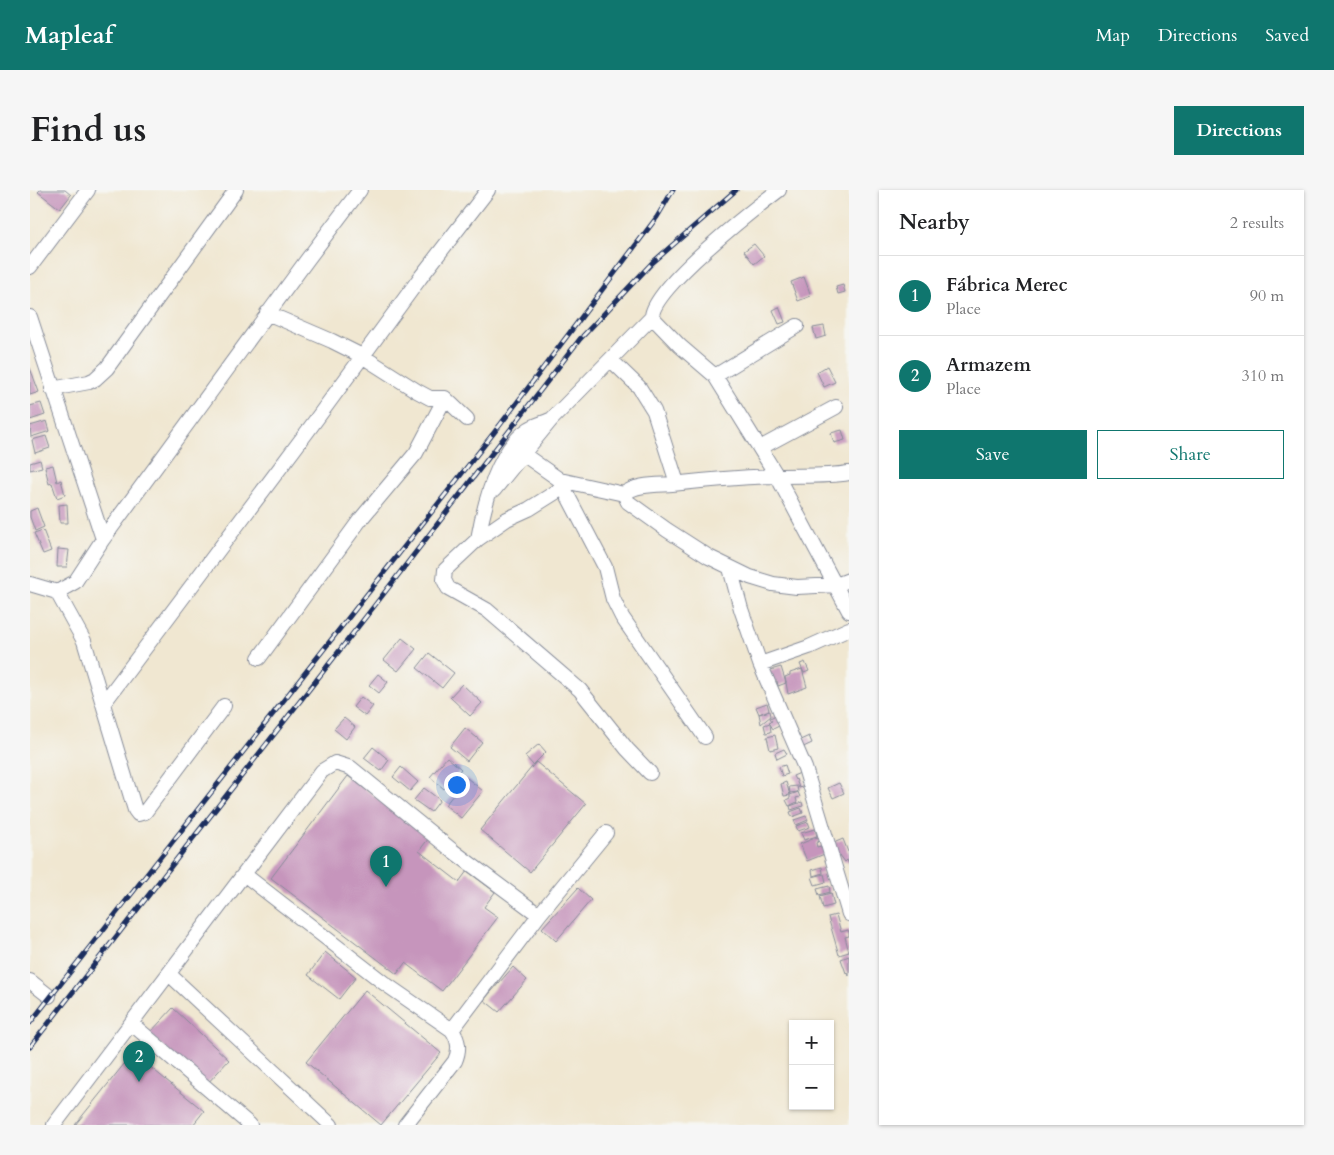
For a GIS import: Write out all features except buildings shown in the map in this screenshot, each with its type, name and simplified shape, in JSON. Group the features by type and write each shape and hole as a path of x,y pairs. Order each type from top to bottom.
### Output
{"street":[{"path":"30,267 88,190"},
{"path":"52,389 89,382 108,368 236,190"},
{"path":"57,592 75,582 103,539 267,313 360,190"},
{"path":"103,704 458,227 488,190"},
{"path":"779,190 701,253 659,298 652,311 652,317 654,322 715,376 842,582 849,610"},
{"path":"267,313 362,356 417,392 430,398 446,398 467,419"},
{"path":"30,317 52,389 103,539"},
{"path":"487,499 551,420 652,317"},
{"path":"715,376 797,326"},
{"path":"611,360 639,387 654,411 676,483"},
{"path":"259,658 360,520 416,452 446,398"},
{"path":"760,448 836,406"},
{"path":"478,539 487,499 497,471 522,435 530,428 551,420"},
{"path":"523,454 562,484 605,567 613,599 622,617 705,738"},
{"path":"650,773 627,750 580,690 487,610 448,588 444,580 446,570 478,539 507,519 529,509 562,484 624,494 630,490 676,483 777,476 830,476 849,473"},
{"path":"624,494 628,502 667,530 730,568 750,577 773,584 797,588 842,582"},
{"path":"730,568 741,609 760,664 805,768 849,914"},
{"path":"30,584 57,592 84,641 135,810 138,814 145,812 224,706"},
{"path":"760,664 809,647 849,629"},
{"path":"54,1125 322,771 336,763 351,768 452,851 539,915"},
{"path":"452,1030 539,915 606,833"},
{"path":"245,875 384,983 452,1030 457,1039 459,1050 455,1061 406,1125"},
{"path":"169,974 331,1125"},
{"path":"30,981 49,996"},
{"path":"132,1024 250,1125"}],"railway":[{"path":"30,1023 500,425 657,217 673,190"},
{"path":"30,1047 580,339 652,263 736,190"}],"place":[{"name":"Fábrica Merec","path":"386,887"},
{"name":"Armazem","path":"139,1082"}]}
